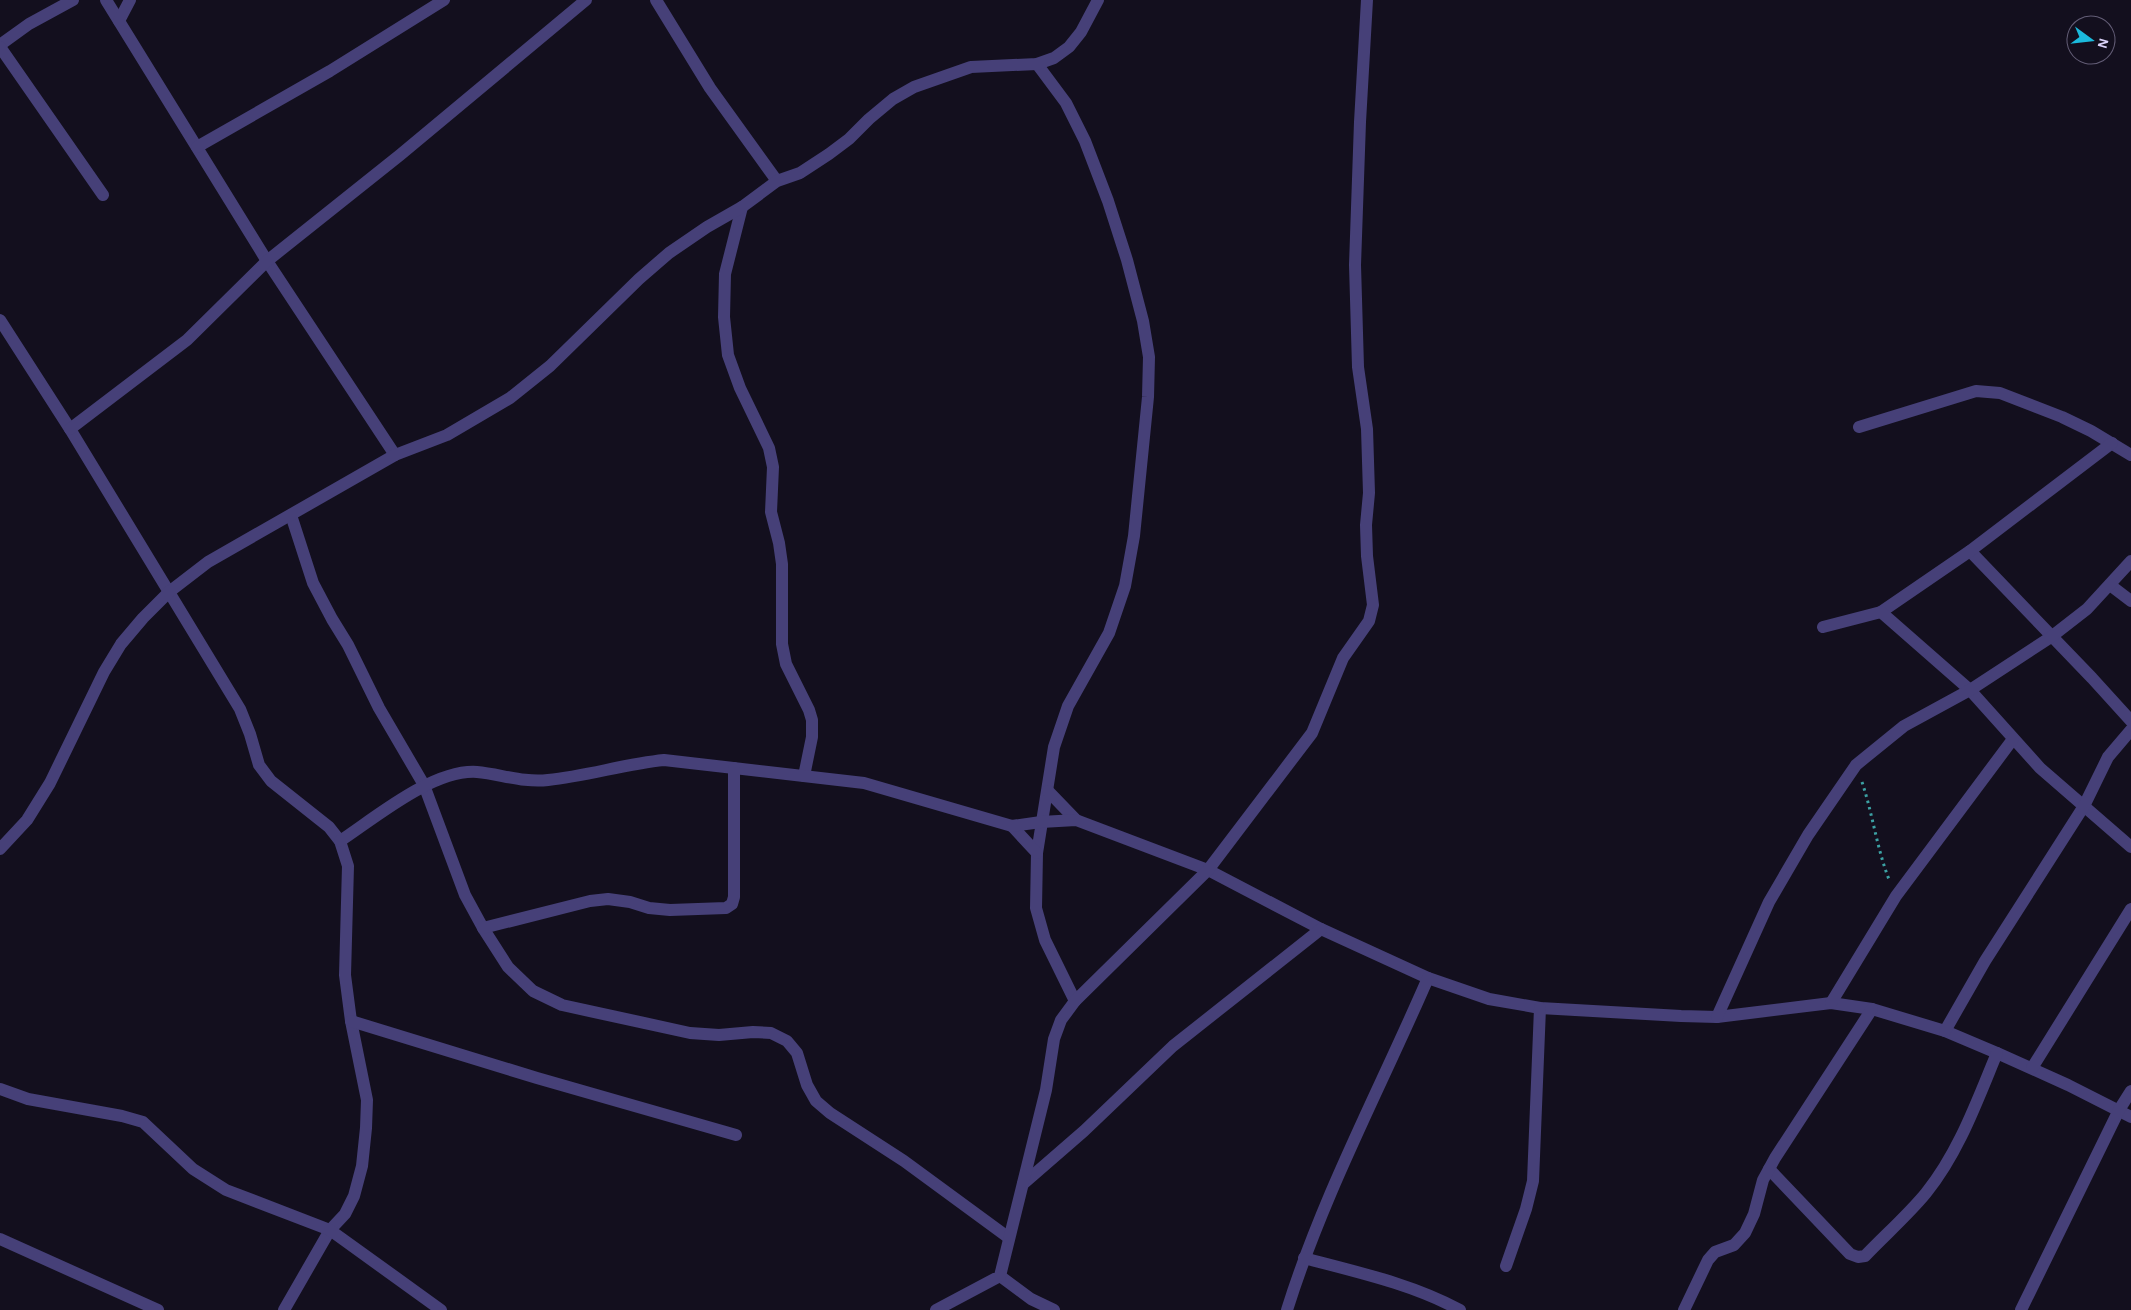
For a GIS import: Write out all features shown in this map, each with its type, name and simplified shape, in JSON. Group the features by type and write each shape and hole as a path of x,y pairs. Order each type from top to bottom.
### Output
{"street":[{"path":"73,0 29,24 0,46 103,195"},
{"path":"106,0 267,261 395,455"},
{"path":"119,21 130,0"},
{"path":"197,147 330,71 444,0"},
{"path":"70,429 187,340 267,261 400,155 586,0"},
{"path":"656,0 710,88 777,181"},
{"path":"0,849 28,820 50,783 104,672 121,644 143,618 170,592 208,562 292,516 395,455 447,434 510,398 550,366 639,279 669,253 707,227 742,207 777,181 800,173 830,154 893,99 914,87 971,67 1037,64 1054,58 1069,48 1081,32 1098,0"},
{"path":"936,1310 1000,1276 1046,1090 1054,1039 1061,1020 1075,1001 1208,870 1312,733 1343,658 1368,621 1373,605 1367,556 1366,525 1369,493 1367,438 1358,367 1355,265 1367,0"},
{"path":"1037,64 1066,103 1085,141 1129,269 1143,321 1149,357 1148,397 1134,536 1125,586 1109,633 1068,706 1054,747 1037,854 1036,908 1045,940 1075,1001"},
{"path":"742,207 725,274 724,317 728,355 755,422 770,448 773,467 771,512 782,564 782,644 786,664 812,720 812,737 804,776"},
{"path":"0,320 70,429 240,709 259,765 270,781 329,827 340,841 348,866 345,975 351,1021 367,1100 362,1166 354,1196 345,1214 330,1230 284,1310"},
{"path":"1859,427 1976,391 2000,393 2062,417 2131,455"},
{"path":"1823,627 1881,612 1970,551 2112,443"},
{"path":"292,516 317,590 348,645 379,708 424,785 465,895 508,967 533,991 562,1005 690,1033 720,1035 771,1033 787,1041 797,1052 807,1085 816,1101 830,1113 904,1161 1009,1238"},
{"path":"1970,551 2131,721"},
{"path":"1717,1016 1769,902 1808,835 1856,765 1904,726 1970,690 2051,636 2086,609 2131,561"},
{"path":"2110,585 2131,601"},
{"path":"1881,612 1970,690 2040,768 2131,847"},
{"path":"1945,1031 1990,953 2084,806 2108,757 2131,730"},
{"path":"1831,1003 1896,896 2013,739"},
{"path":"340,841 424,785 458,774 475,772 546,781 632,764 664,760 864,783 1012,826 1076,820 1208,870 1321,928 1428,978 1489,999 1540,1008 1681,1016 1717,1016 1831,1003 1872,1009 1945,1031 2032,1068 2131,1117"},
{"path":"483,928 590,901 608,899 663,909 726,908 732,904 734,897 734,768"},
{"path":"1048,791 1076,820"},
{"path":"1012,826 1037,854"},
{"path":"2032,1068 2131,909"},
{"path":"1022,1184 1084,1131 1173,1046 1321,928"},
{"path":"1287,1310 1304,1258 1330,1192 1428,978"},
{"path":"1506,1266 1526,1209 1533,1181 1540,1008"},
{"path":"1684,1310 1708,1260 1715,1252 1734,1245 1745,1233 1754,1214 1763,1180 1769,1169 1872,1009"},
{"path":"351,1021 537,1078 736,1135"},
{"path":"1769,1169 1850,1254 1858,1257 1865,1256 1926,1193 1944,1167 1960,1141 1997,1053"},
{"path":"0,1089 28,1099 122,1116 143,1122 160,1136 177,1156 193,1169 226,1190 330,1230 362,1251 441,1310"},
{"path":"2021,1310 2119,1110 2131,1091"},
{"path":"0,1239 158,1310"},
{"path":"1304,1258 1399,1284 1443,1301 1460,1310"},
{"path":"1000,1276 1031,1299 1054,1310"}],"path":[{"path":"1856,765 1872,812 1883,864 1896,896"}]}
